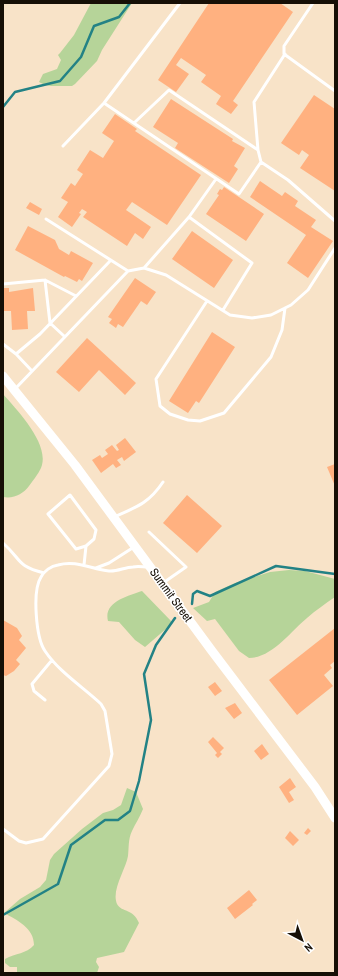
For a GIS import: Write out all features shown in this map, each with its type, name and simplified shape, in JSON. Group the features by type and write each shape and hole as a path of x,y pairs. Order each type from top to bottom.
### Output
{"main road":[{"name":"Summit Street","path":"3,376 75,465 136,546 315,786 335,818"},
{"path":"315,786 335,808"}],"lane":[{"path":"64,146 104,103 180,3"},
{"path":"306,3 312,5 284,46 285,54 254,102 258,150 261,162 288,180 335,221"},
{"path":"285,54 335,91"},
{"path":"134,124 169,90 258,150"},
{"path":"104,103 240,194 261,162"},
{"path":"144,268 189,217 216,179"},
{"path":"189,217 252,263 223,310"},
{"path":"46,219 128,271"},
{"path":"15,390 64,336 128,271 144,268 166,275 185,285 230,315 252,318 271,315 291,305 308,290 335,248"},
{"path":"16,354 50,323 111,260"},
{"path":"3,284 45,280 76,296"},
{"path":"45,280 50,323 64,336"},
{"path":"207,301 156,379 160,406 170,414 188,420 200,421 224,413 271,357 282,330 284,308"},
{"path":"3,344 16,354 32,371"},
{"path":"114,517 142,505 155,494 163,482"},
{"path":"84,565 86,546 94,539 96,530 70,495 48,514 76,549 86,546"},
{"path":"149,532 186,567 163,583"},
{"path":"3,543 20,564 27,568 44,573"},
{"path":"96,568 109,563 136,546"},
{"path":"3,830 19,841 26,843 43,839 102,775 111,761 112,754 105,711 101,704 52,660 44,650 40,637 36,608 36,589 40,577 56,565 66,563 84,565 110,571 132,567 151,567"},
{"path":"45,700 34,691 32,684 52,660"}],"green space":[{"path":"91,3 132,3 102,50 97,61 75,84 72,86 51,86 39,82 43,74 57,69 61,60 58,55 74,35"},
{"path":"3,394 30,427 36,437 43,456 42,465 37,476 21,494 14,497 3,497"},
{"path":"289,570 305,571 335,579 335,597 310,615 281,643 266,654 249,658 239,651 215,619 207,621 193,608 209,602 215,592 235,583 270,572"},
{"path":"142,591 172,622 145,647 135,640 119,622 108,621 107,614 113,604 130,595"},
{"path":"127,788 136,792 143,809 129,840 127,861 116,892 117,904 119,907 134,915 139,923 124,952 97,958 96,962 99,967 97,973 17,973 17,967 10,967 5,963 5,959 31,948 34,945 33,939 28,929 24,925 4,913 20,899 40,887 46,880 50,860 54,854 82,829 103,813 113,810 121,805"}],"building":[{"path":"209,3 280,3 293,12 233,101 238,105 231,114 216,104 221,96 201,82 206,75 181,58 176,65 189,74 176,92 158,80"},
{"path":"314,95 335,109 335,191 300,168 309,155 302,150 299,155 281,143"},
{"path":"171,99 233,139 232,141 245,148 234,166 238,169 229,183 175,148 178,143 153,127"},
{"path":"115,114 137,129 135,131 201,175 167,225 132,202 126,210 151,227 143,239 135,233 127,246 83,217 87,212 82,209 79,213 81,214 72,227 58,217 68,202 61,198 71,183 75,186 83,174 77,170 90,150 103,158 114,141 102,133"},
{"path":"260,181 282,196 285,192 298,201 295,206 316,220 311,227 333,241 308,278 287,263 306,235 250,197"},
{"path":"224,187 264,214 246,241 206,214 219,195 217,194 220,189 222,190"},
{"path":"30,202 42,209 39,215 26,208"},
{"path":"28,226 55,240 59,249 69,255 71,251 93,263 82,281 79,279 77,282 65,276 64,277 15,250"},
{"path":"192,231 233,260 214,288 172,259"},
{"path":"135,278 156,292 147,305 141,301 123,327 118,324 116,328 109,323 112,319 108,317"},
{"path":"3,288 9,288 9,292 33,288 35,311 27,311 28,329 12,330 11,311 3,311"},
{"path":"212,332 235,347 199,403 196,401 188,413 169,401"},
{"path":"87,338 136,383 125,395 99,370 79,392 56,372"},
{"path":"125,438 136,452 124,461 122,457 117,460 121,465 116,468 113,464 101,473 92,460 100,455 102,458 108,454 105,450 112,445 117,451 119,450 116,445"},
{"path":"335,464 335,486 327,467"},
{"path":"187,495 222,526 197,553 163,523"},
{"path":"3,620 17,628 22,636 19,640 26,648 16,660 20,664 14,671 6,676 3,675"},
{"path":"335,628 335,661 330,665 332,668 324,675 333,686 297,715 269,680"},
{"path":"215,682 222,691 215,696 208,687"},
{"path":"235,703 242,713 234,719 225,708"},
{"path":"213,737 224,748 220,752 222,754 218,758 215,755 217,753 208,742"},
{"path":"262,744 269,754 261,760 254,751"},
{"path":"290,778 296,787 289,792 294,800 289,803 279,787"},
{"path":"308,828 311,831 307,835 304,833"},
{"path":"290,831 299,840 293,846 285,838"},
{"path":"249,890 257,900 235,919 227,908"}],"waterway":[{"path":"3,107 15,92 60,81 81,57 94,26 119,17 130,3"},
{"path":"192,604 193,594 197,591 210,596 276,566 335,574"},
{"path":"3,915 58,884 71,845 105,820 118,820 130,811 139,781 151,720 144,674 156,645 175,618"}]}
